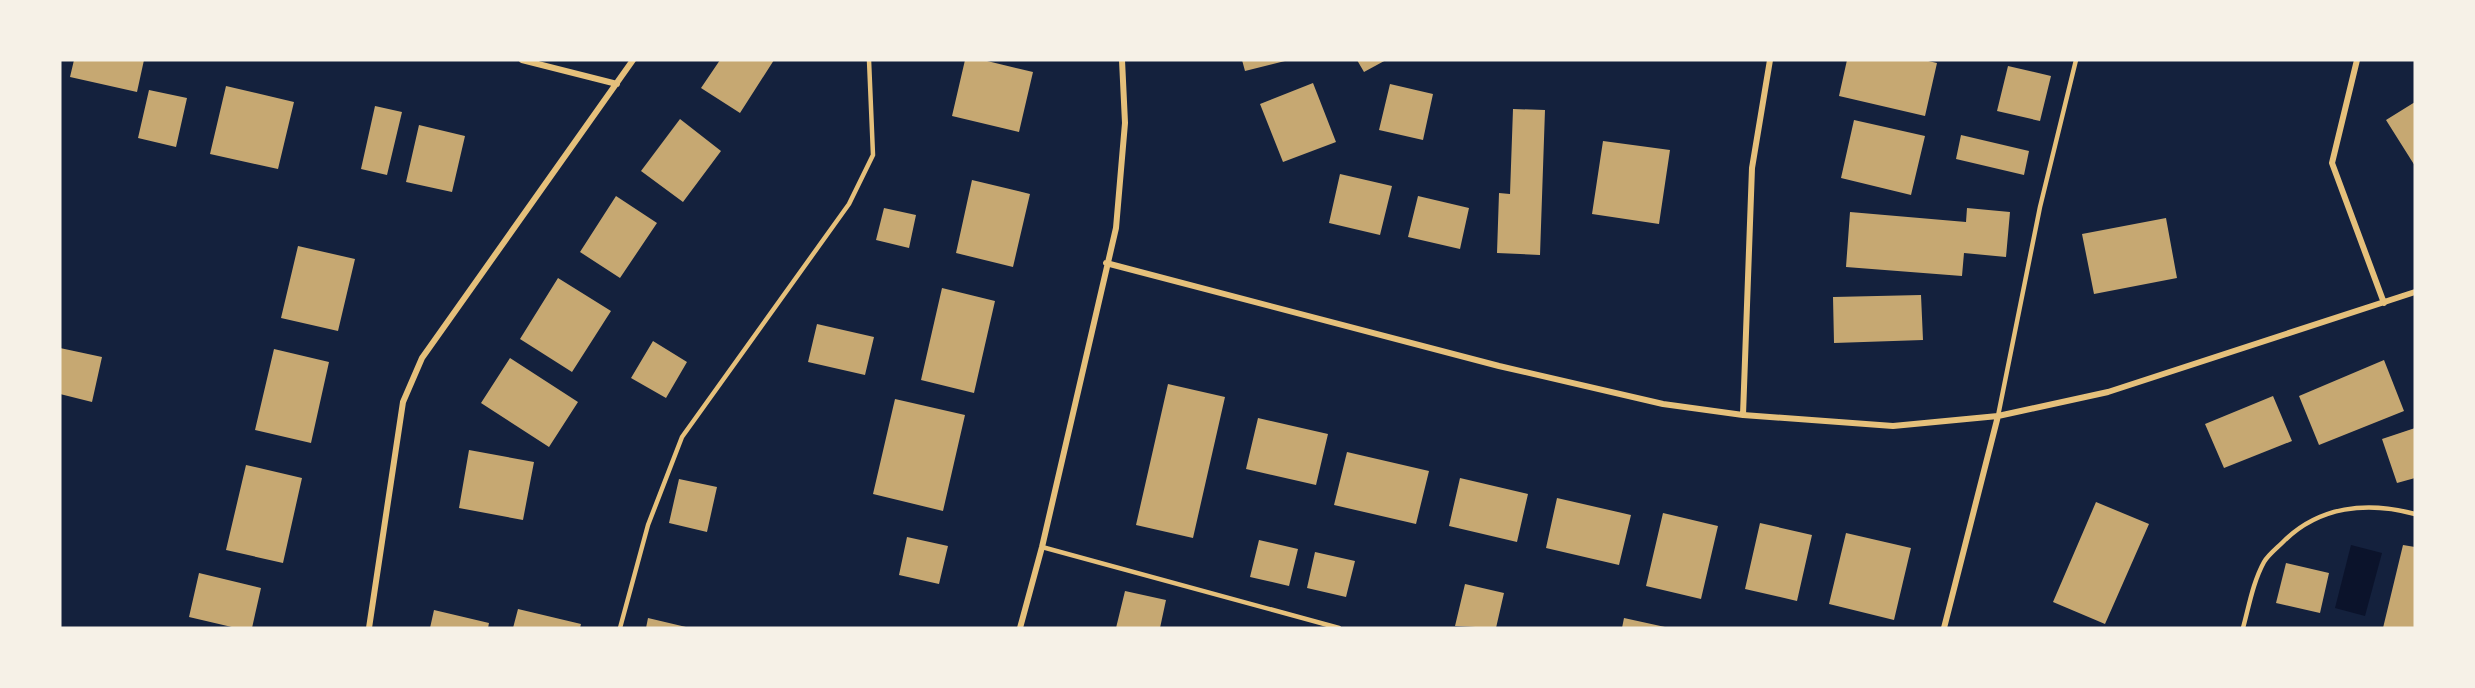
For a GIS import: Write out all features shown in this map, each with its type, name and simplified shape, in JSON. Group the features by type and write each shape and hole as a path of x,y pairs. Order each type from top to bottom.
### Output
{"street":[{"path":"522,60 616,84"},
{"path":"369,628 403,402 422,358 633,60"},
{"path":"1020,628 1042,547 1106,263 1116,228 1125,123 1122,60"},
{"path":"1743,415 1752,168 1770,60"},
{"path":"2357,60 2332,163 2384,303"},
{"path":"1106,263 1499,366 1663,404 1743,415 1893,426 1998,416 2108,392 2415,292"},
{"path":"1944,628 1998,416"}],"lane":[{"path":"620,628 648,525 682,437 849,204 873,154 869,60"},
{"path":"1998,416 2040,207 2076,60"},
{"path":"2243,628 2253,590 2265,560 2314,518 2353,507 2397,509 2415,514"},
{"path":"1042,547 1339,628"}],"water":[{"path":"2351,545 2382,553 2365,616 2335,608"}],"building":[{"path":"74,60 144,60 137,92 70,77"},
{"path":"720,60 774,60 740,113 701,88"},
{"path":"965,60 983,60 1033,72 1019,132 952,116"},
{"path":"1242,60 1285,60 1285,61 1245,71"},
{"path":"1357,60 1386,60 1364,72"},
{"path":"1847,60 1924,60 1937,63 1925,116 1839,96"},
{"path":"2008,66 2051,76 2040,121 1997,111"},
{"path":"1313,83 1336,142 1283,162 1260,104"},
{"path":"1390,84 1433,94 1423,140 1379,130"},
{"path":"226,86 294,102 278,169 210,154"},
{"path":"149,90 187,98 176,147 138,138"},
{"path":"2415,102 2415,166 2386,120"},
{"path":"375,106 402,112 387,175 361,169"},
{"path":"1513,109 1545,110 1540,255 1497,253 1499,193 1510,194"},
{"path":"680,119 721,151 683,202 641,171"},
{"path":"1854,120 1925,136 1911,195 1841,178"},
{"path":"419,125 465,136 452,192 406,182"},
{"path":"1961,135 2029,151 2024,175 1956,159"},
{"path":"1603,141 1670,150 1659,224 1592,214"},
{"path":"1340,174 1392,186 1380,235 1329,223"},
{"path":"972,180 1030,194 1013,267 956,253"},
{"path":"616,196 657,223 620,278 580,252"},
{"path":"1418,196 1469,208 1460,249 1408,237"},
{"path":"884,208 916,215 909,248 876,240"},
{"path":"1967,208 2010,212 2006,257 1964,253 1962,276 1846,267 1850,212 1966,222"},
{"path":"2166,218 2177,278 2094,294 2082,234"},
{"path":"298,246 355,259 338,331 281,318"},
{"path":"558,278 611,311 572,372 520,339"},
{"path":"942,288 995,301 974,393 921,380"},
{"path":"1921,295 1923,340 1834,343 1833,297"},
{"path":"817,324 874,337 865,375 808,362"},
{"path":"653,341 687,362 666,398 631,378"},
{"path":"60,348 102,357 92,402 60,394"},
{"path":"274,349 329,362 311,443 255,430"},
{"path":"510,358 578,402 549,447 481,403"},
{"path":"2384,360 2404,411 2319,445 2299,396"},
{"path":"1168,384 1225,397 1193,538 1136,525"},
{"path":"2273,396 2292,441 2224,468 2205,424"},
{"path":"895,399 965,415 943,511 873,494"},
{"path":"1258,418 1328,434 1316,485 1246,469"},
{"path":"2415,428 2415,478 2397,483 2382,439"},
{"path":"469,450 534,462 523,520 459,508"},
{"path":"1347,452 1429,471 1416,524 1334,505"},
{"path":"246,465 302,478 283,563 226,550"},
{"path":"1460,478 1528,494 1517,542 1449,526"},
{"path":"679,479 717,487 707,532 669,523"},
{"path":"1557,498 1631,515 1619,565 1546,548"},
{"path":"2096,502 2149,524 2105,624 2053,602"},
{"path":"1663,513 1718,526 1701,599 1646,586"},
{"path":"1760,523 1812,535 1797,601 1745,589"},
{"path":"1846,533 1911,548 1894,620 1829,604"},
{"path":"907,537 948,546 939,584 899,575"},
{"path":"1259,540 1298,549 1289,586 1250,577"},
{"path":"2403,545 2415,547 2415,628 2383,628"},
{"path":"1315,552 1355,561 1346,597 1307,588"},
{"path":"2286,563 2329,573 2320,613 2276,603"},
{"path":"199,573 261,588 252,628 236,628 189,617"},
{"path":"1465,584 1504,593 1496,628 1455,626"},
{"path":"1125,591 1166,600 1160,628 1116,628"},
{"path":"518,609 581,624 580,628 513,628"},
{"path":"434,610 489,623 488,628 430,628"},
{"path":"648,618 686,627 686,628 646,628"},
{"path":"1624,618 1665,627 1622,628"}]}
